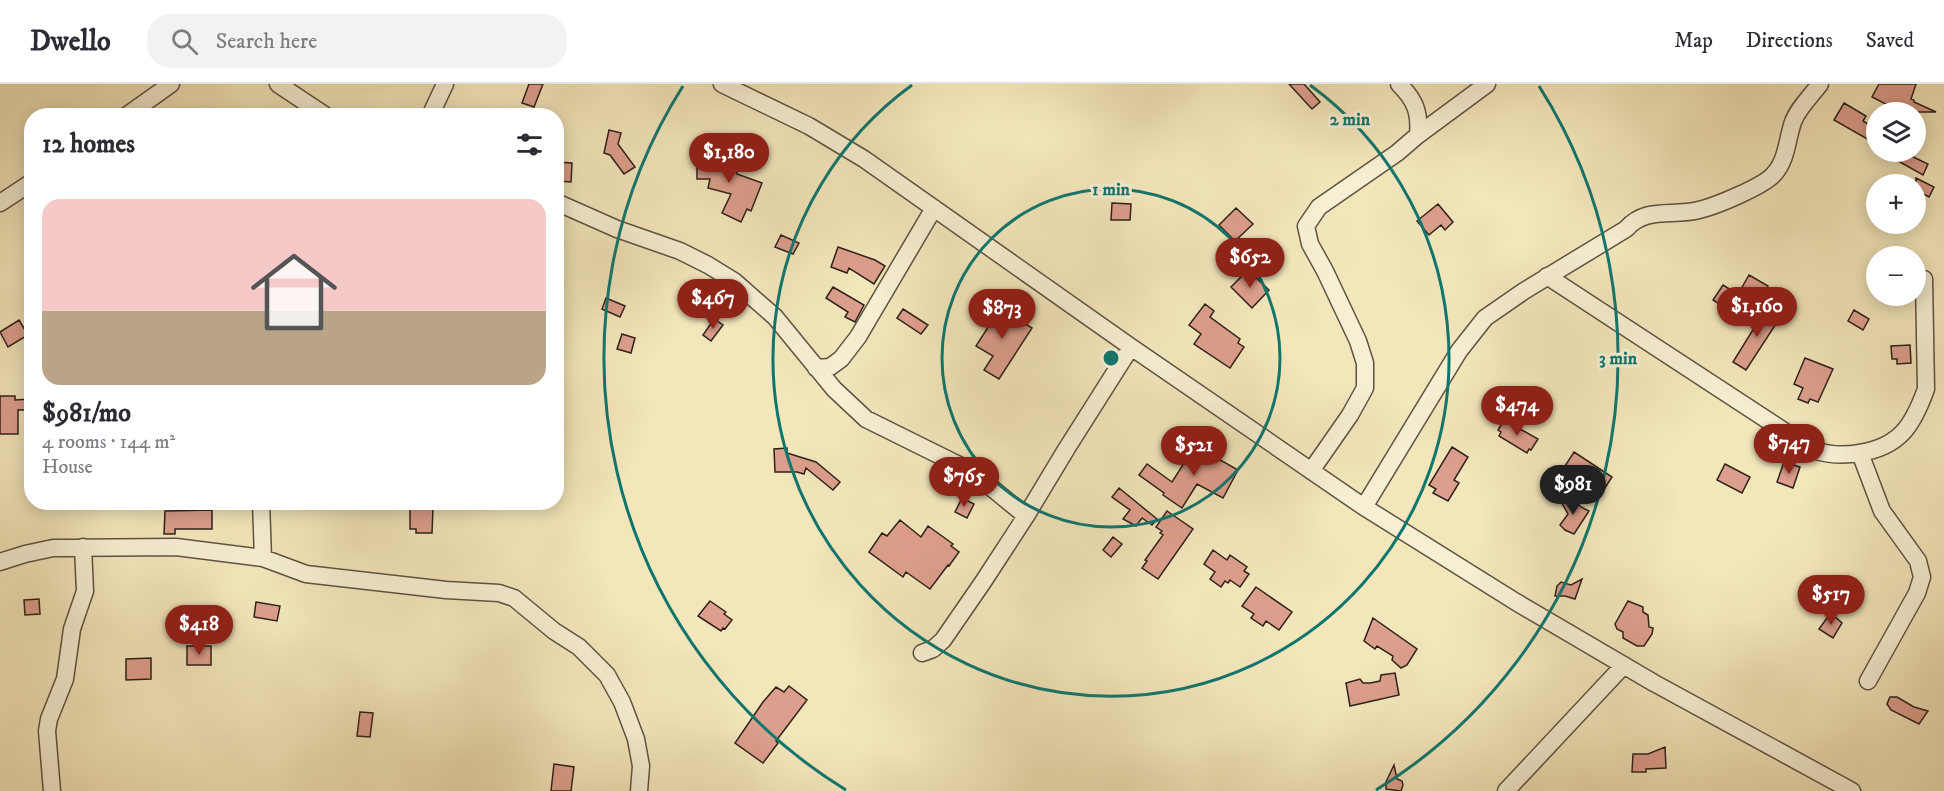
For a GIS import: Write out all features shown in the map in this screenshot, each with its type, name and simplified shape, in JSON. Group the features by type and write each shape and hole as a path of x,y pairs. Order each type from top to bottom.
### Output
{"street":[{"path":"137,108 171,84"},
{"path":"278,84 314,108"},
{"path":"434,108 444,84"},
{"path":"722,84 808,126 864,159 1364,507 1516,602 1653,683 1852,791"},
{"path":"1399,84 1407,92 1420,117 1418,135"},
{"path":"1311,471 1350,415 1365,388 1365,363 1358,341 1310,244 1306,226 1319,207 1397,153 1487,84"},
{"path":"1364,507 1459,351 1485,318 1646,214 1699,210 1767,180 1775,174 1783,159 1794,119 1820,84"},
{"path":"0,203 24,187"},
{"path":"564,206 617,229 680,251 725,275 775,317 848,404 866,419 971,471 1026,516"},
{"path":"816,368 830,366 841,360 858,337 934,207"},
{"path":"1547,276 1813,450 1828,455 1877,451 1894,442 1909,426 1926,389 1924,306"},
{"path":"922,653 933,649 943,640 1026,516 1066,448 1131,347"},
{"path":"1860,453 1882,511 1918,561 1922,577 1917,593 1868,681"},
{"path":"261,510 263,558"},
{"path":"52,791 47,731 49,719 65,679 72,629 85,591 83,547"},
{"path":"0,562 53,548 176,547 263,558 306,574 446,590 499,593 514,598 554,631 579,647 607,675 636,739 641,766 639,791"},
{"path":"1506,791 1624,665"}],"building":[{"path":"529,84 543,84 534,107 522,103"},
{"path":"1289,84 1304,84 1320,102 1312,109"},
{"path":"1879,84 1916,84 1911,99 1914,102 1882,102 1872,97"},
{"path":"1844,103 1866,116 1863,121 1866,123 1866,138 1834,120"},
{"path":"1926,107 1936,112 1926,112"},
{"path":"609,130 621,133 618,144 635,167 624,174 610,155 604,153"},
{"path":"718,147 734,153 727,168 762,183 751,211 747,209 741,222 722,213 731,194 708,188 710,179 697,179 697,159 713,159"},
{"path":"564,162 572,163 571,182 564,181"},
{"path":"1900,162 1928,164 1923,174"},
{"path":"1926,183 1934,187 1929,197 1926,195"},
{"path":"1112,203 1131,204 1130,220 1111,220"},
{"path":"1438,204 1453,222 1445,230 1441,225 1429,235 1417,221"},
{"path":"1236,208 1253,224 1235,241 1219,225"},
{"path":"781,235 799,243 793,254 775,247"},
{"path":"838,247 875,260 885,266 874,284 849,268 847,273 831,267"},
{"path":"1248,270 1269,290 1252,308 1231,287"},
{"path":"1749,275 1768,286 1760,300 1741,289"},
{"path":"1723,285 1739,295 1729,310 1713,300"},
{"path":"833,287 864,305 855,322 845,317 848,312 826,298"},
{"path":"606,298 625,306 620,317 602,309"},
{"path":"994,304 1032,328 999,379 984,370 993,356 976,346 994,318 988,314"},
{"path":"1205,304 1214,311 1210,317 1240,339 1238,343 1244,347 1230,368 1194,344 1201,334 1189,325"},
{"path":"1767,307 1781,316 1746,370 1733,362"},
{"path":"903,309 928,325 921,334 897,318"},
{"path":"1854,310 1869,319 1863,330 1848,321"},
{"path":"714,319 723,325 711,341 703,335"},
{"path":"19,320 24,328 24,337 8,347 0,332"},
{"path":"622,334 635,338 631,353 617,349"},
{"path":"1910,345 1911,363 1897,364 1897,359 1892,359 1891,346"},
{"path":"1805,358 1833,369 1818,402 1810,399 1808,403 1798,399 1803,388 1794,384"},
{"path":"0,396 15,396 15,400 24,399 24,410 18,410 18,434 0,434"},
{"path":"1504,420 1538,439 1531,450 1529,449 1527,453 1499,436 1501,432 1498,430"},
{"path":"1197,443 1238,470 1223,498 1197,484 1182,508 1139,475 1147,464 1172,482"},
{"path":"1452,447 1468,457 1454,480 1459,483 1448,501 1433,493 1436,489 1429,485"},
{"path":"787,448 787,453 816,462 840,482 833,490 806,468 804,474 775,472 774,449"},
{"path":"1574,452 1612,477 1603,491 1565,466"},
{"path":"1784,462 1800,467 1793,488 1777,482"},
{"path":"1725,464 1750,477 1742,493 1717,480"},
{"path":"1119,488 1157,519 1152,525 1142,518 1136,526 1123,519 1130,510 1112,497"},
{"path":"962,498 974,504 967,518 955,512"},
{"path":"1559,498 1578,504 1589,511 1574,534 1560,525 1568,514"},
{"path":"212,510 212,529 175,529 175,534 164,534 165,511"},
{"path":"410,510 433,510 432,533 416,533 416,529 410,529"},
{"path":"1167,511 1193,529 1158,579 1142,568 1163,535 1160,533 1162,531 1156,527"},
{"path":"900,520 921,537 928,526 953,544 951,546 959,552 930,589 906,572 903,577 869,552 882,533 887,536"},
{"path":"1113,537 1122,544 1111,557 1103,550"},
{"path":"1213,550 1227,560 1230,555 1247,567 1244,571 1249,574 1240,587 1230,580 1228,583 1225,581 1221,587 1210,579 1215,572 1204,564"},
{"path":"1582,579 1575,599 1555,596 1557,586 1561,582 1571,585"},
{"path":"1256,587 1292,612 1279,630 1266,621 1263,626 1251,618 1254,614 1242,606"},
{"path":"39,599 40,614 25,615 24,600"},
{"path":"710,601 726,612 724,614 732,620 721,631 698,616"},
{"path":"1628,601 1643,607 1643,612 1648,615 1649,627 1653,628 1644,646 1637,646 1623,638 1623,632 1617,629 1615,624"},
{"path":"256,602 280,606 277,621 254,617"},
{"path":"1832,614 1842,623 1833,638 1819,629"},
{"path":"1373,618 1417,649 1407,665 1401,668 1392,660 1393,656 1377,646 1375,649 1364,641"},
{"path":"187,646 211,646 211,665 187,665"},
{"path":"151,658 151,679 126,680 126,659"},
{"path":"1395,673 1399,695 1350,706 1346,683 1360,679 1363,683 1380,681 1381,675"},
{"path":"789,686 807,700 776,741 778,743 763,763 735,743 776,687 784,692"},
{"path":"1890,697 1897,697 1914,707 1928,711 1919,724 1891,710 1887,704"},
{"path":"360,712 373,713 370,737 357,736"},
{"path":"1665,747 1666,768 1632,772 1633,754 1648,754"},
{"path":"554,764 574,767 571,791 551,791"},
{"path":"1394,765 1397,779 1402,781 1401,791 1386,789 1386,782"}]}
